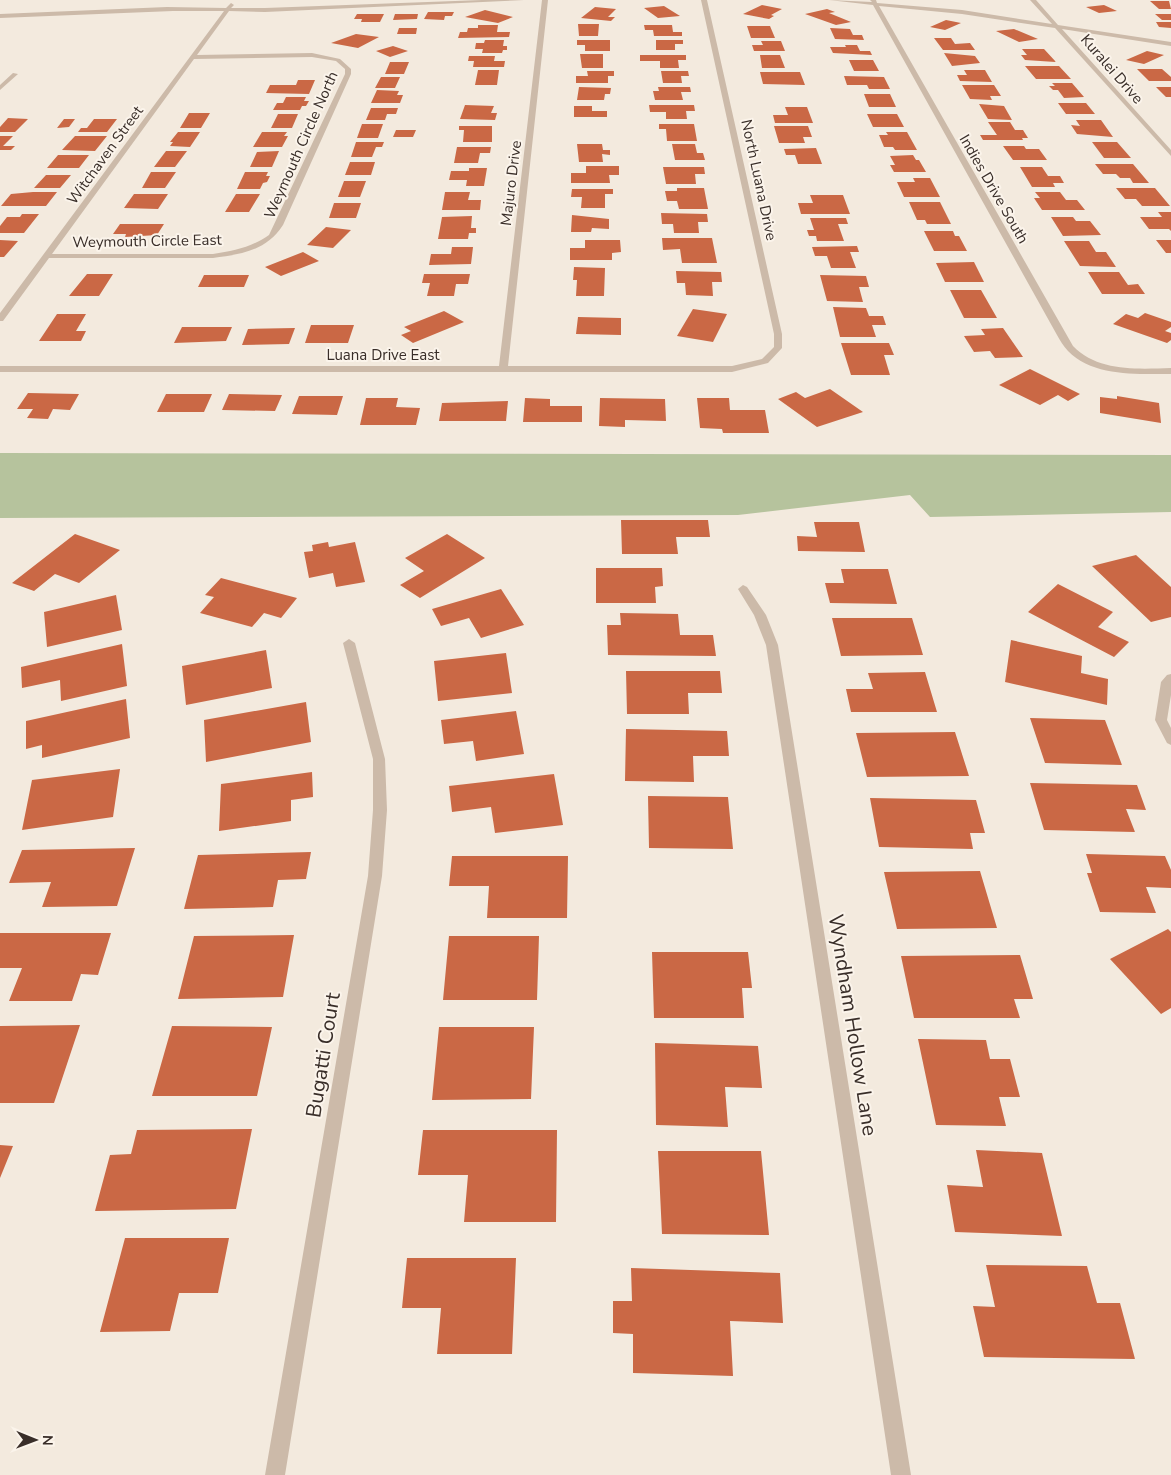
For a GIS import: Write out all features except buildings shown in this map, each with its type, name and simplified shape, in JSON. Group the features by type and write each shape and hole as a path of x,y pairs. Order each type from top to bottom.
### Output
{"street":[{"path":"229,8 340,0"},
{"path":"0,16 166,9 521,0"},
{"name":"Majuro Drive","path":"503,369 545,0"},
{"name":"North Luana Drive","path":"704,0 778,334 778,348 765,361"},
{"path":"832,0 874,2 962,12 1171,44"},
{"name":"Kuralei Drive","path":"1033,0 1171,154"},
{"name":"Indies Drive South","path":"874,2 1061,335 1073,352 1090,361 1112,368 1171,371"},
{"name":"Witchaven Street","path":"0,319 229,8"},
{"path":"1038,15 1056,18"},
{"name":"Weymouth Circle North","path":"193,57 312,55 326,57 345,64 348,74 298,188 272,236"},
{"path":"0,88 15,74"},
{"name":"Weymouth Circle East","path":"48,256 212,256 246,250 272,236"},
{"name":"Luana Drive East","path":"0,369 732,370 765,361"},
{"name":"Wyndham Hollow Lane","path":"743,589 760,615 772,645 900,1475"},
{"name":"Bugatti Court","path":"275,1475 375,876 380,810 379,759 349,643"},
{"path":"1171,678 1167,682 1161,720 1171,740"}],"green space":[{"path":"0,453 1171,455 1171,512 930,517 910,495 738,515 0,518"}]}
